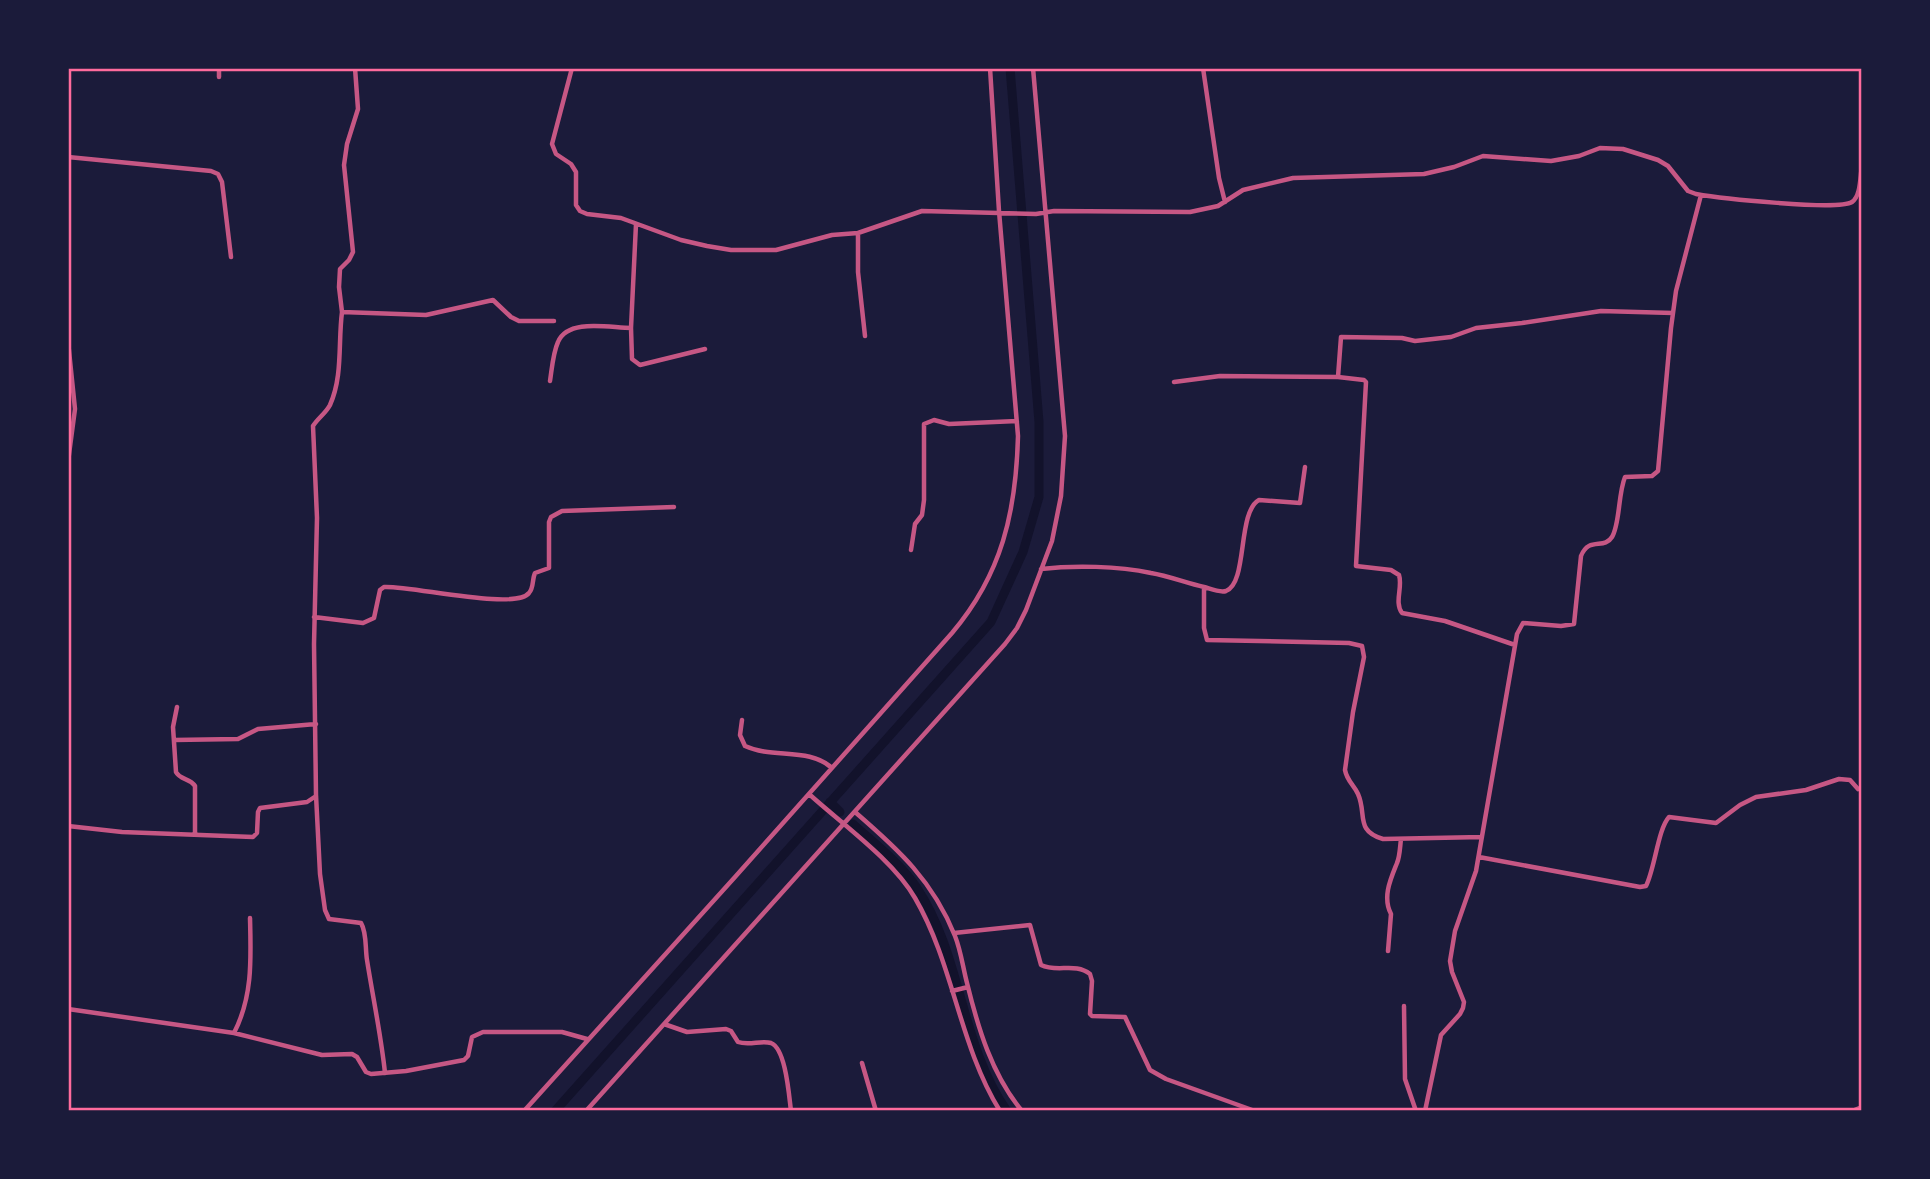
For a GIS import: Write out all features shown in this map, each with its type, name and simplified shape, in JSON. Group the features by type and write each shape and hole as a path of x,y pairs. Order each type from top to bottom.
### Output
{"street":[{"path":"219,68 219,77"},
{"path":"355,68 358,109 347,144 344,165 353,252 340,269 338,287 342,312 333,395 329,407 313,426 312,433 317,519 314,617 316,796 320,874 326,915 335,922 361,923 364,927 366,957 377,1008 385,1073"},
{"path":"572,68 556,124 553,150 571,164 576,172 576,205 580,211 621,218 707,246 765,251 791,247 832,234 858,233 922,211 1036,214 1054,211 1190,212 1217,206 1243,190 1293,178 1424,174 1483,156 1551,160 1578,156 1600,148 1623,149 1658,160 1668,166 1688,191 1701,195 1835,205 1850,203 1857,193 1862,166"},
{"path":"524,1111 969,612 983,591 998,559 1009,520 1017,464 1017,421 990,68"},
{"path":"586,1111 1005,644 1026,610 1058,518 1065,436 1033,68"},
{"path":"1203,68 1225,202"},
{"path":"68,158 211,171 218,174 222,181 231,257"},
{"path":"1425,1111 1441,1035 1463,1008 1464,1002 1450,961 1455,931 1479,857 1517,634 1523,623 1562,626 1574,624 1584,549 1588,545 1605,542 1612,536 1625,477 1656,475 1673,313 1701,195"},
{"path":"636,224 632,359 640,365 705,349"},
{"path":"858,233 858,272 865,336"},
{"path":"342,312 426,315 493,300 519,321 554,321"},
{"path":"1338,377 1340,338 1344,336 1415,341 1451,337 1476,328 1601,311 1673,313"},
{"path":"550,381 557,344 562,333 572,328 631,328"},
{"path":"68,341 75,409 68,463"},
{"path":"1174,382 1220,376 1338,377 1366,382 1356,566 1391,570 1399,575 1399,607 1402,613 1445,621 1515,645"},
{"path":"911,550 915,524 922,515 924,424 933,420 949,424 1017,421"},
{"path":"1040,569 1077,566 1134,570 1222,591 1229,590 1233,585 1243,549 1250,508 1259,500 1300,503 1305,467"},
{"path":"314,617 363,623 369,621 374,618 380,590 384,587 467,597 526,596 531,593 535,573 550,568 549,522 555,514 562,511 674,507"},
{"path":"1204,587 1204,628 1207,640 1349,643 1362,646 1364,657 1350,730 1346,778 1357,792 1361,818 1368,832 1383,839 1482,837"},
{"path":"177,707 173,727 177,775 190,780 195,786 195,835"},
{"path":"742,720 740,735 745,747 763,752 816,758 832,768"},
{"path":"174,740 238,739 258,729 316,724"},
{"path":"1479,857 1646,886 1664,824 1669,817 1716,823 1756,797 1806,790 1839,779 1850,780 1858,789"},
{"path":"809,794 878,855 914,896 934,938 954,991 980,1072 1000,1111"},
{"path":"68,826 122,832 253,837 257,833 260,808 307,802 316,796"},
{"path":"855,812 911,863 929,884 954,933 966,987 986,1047 1006,1090 1022,1111"},
{"path":"1388,951 1391,914 1388,908 1388,891 1392,871 1398,862 1401,839"},
{"path":"234,1033 242,1017 251,971 250,918"},
{"path":"954,933 1030,925 1041,965 1050,969 1082,968 1090,974 1090,1014 1125,1017 1150,1069 1166,1079 1255,1111"},
{"path":"954,991 966,987"},
{"path":"1404,1006 1405,1079 1416,1111"},
{"path":"68,1009 234,1033 322,1055 352,1054 357,1057 366,1072 385,1073 464,1060 468,1056 472,1037 483,1032 562,1031 587,1039"},
{"path":"664,1024 687,1031 726,1029 731,1031 738,1042 772,1044 777,1047 783,1060 792,1111"},
{"path":"862,1063 876,1111"},
{"path":"1852,1111 1862,1107"}],"waterway":[{"path":"555,1111 991,622 1023,552 1039,497 1039,422 1010,68"},
{"path":"830,802 840,812"},
{"path":"853,824 903,870 932,914 953,971 979,1057 991,1085 1007,1111"}]}
